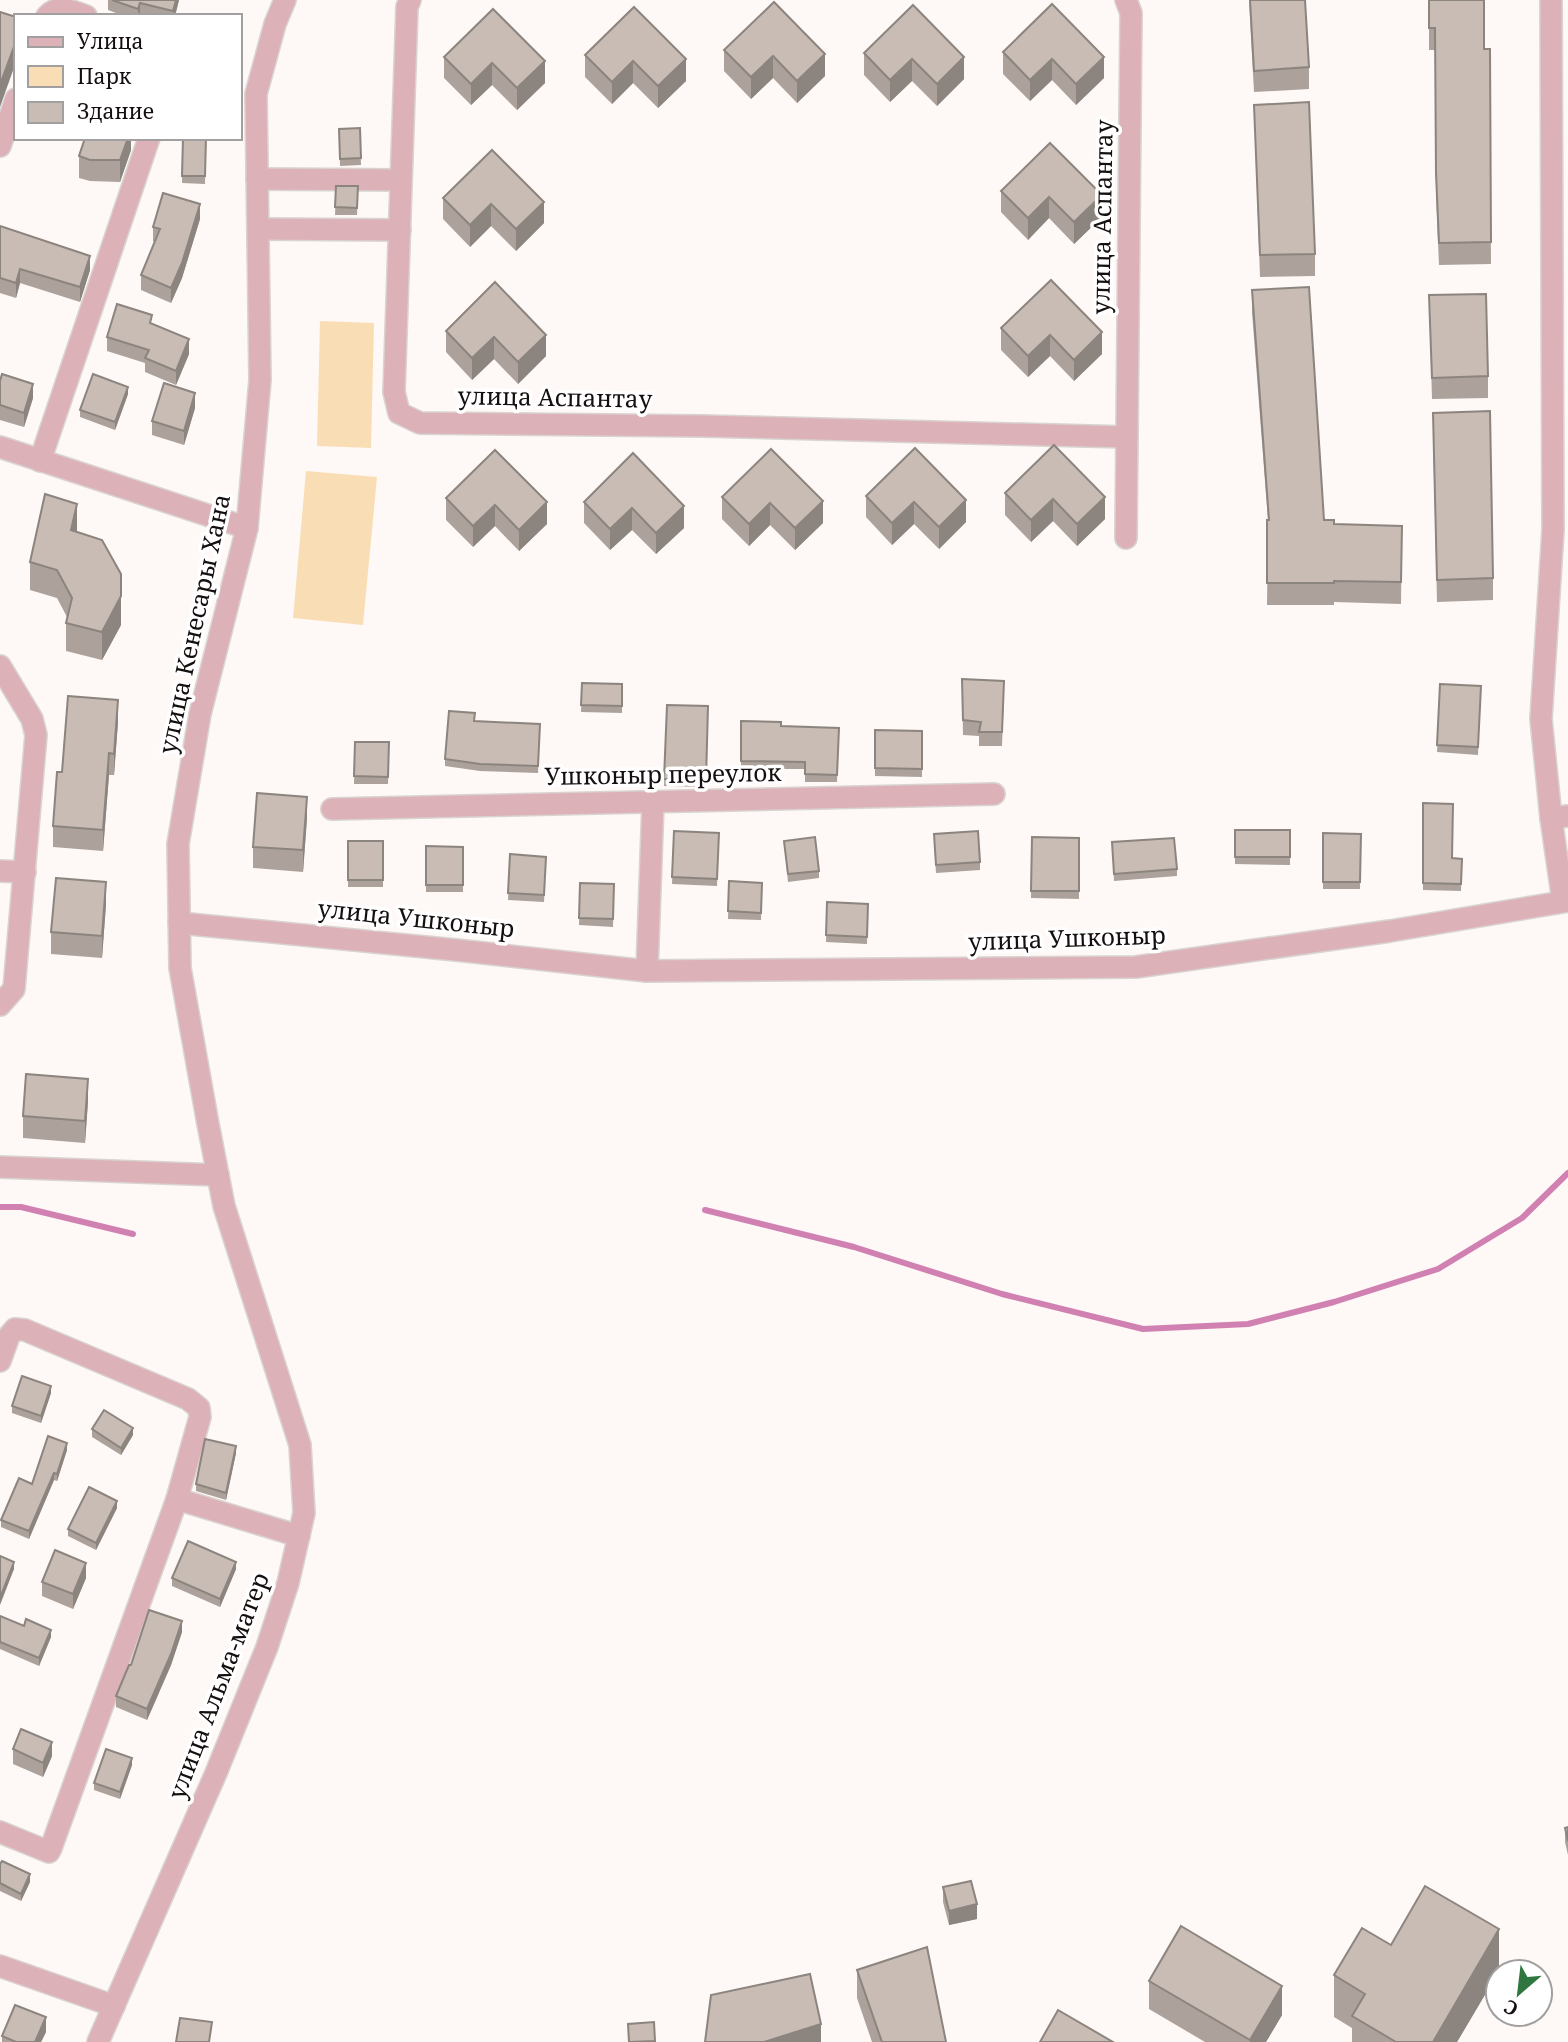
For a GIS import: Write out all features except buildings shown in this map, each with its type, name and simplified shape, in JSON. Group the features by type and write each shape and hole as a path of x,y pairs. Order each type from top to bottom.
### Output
{"street":[{"path":"264,0 275,24"},
{"name":"улица Кенесары Хана","path":"218,1175 180,968 178,844 200,714 247,528 260,380 256,94 275,24 285,0"},
{"name":"улица Аспантау","path":"410,0 407,7 394,392 399,413 420,423 702,426 1127,436"},
{"name":"улица Аспантау","path":"1126,0 1131,13 1126,538"},
{"path":"1551,0 1553,530 1541,719 1559,817 1565,901"},
{"path":"48,14 64,8 80,14"},
{"path":"0,146 14,105"},
{"path":"40,461 148,140"},
{"path":"257,179 400,180"},
{"path":"258,229 400,230"},
{"path":"0,447 247,528"},
{"path":"0,666 32,719 36,735 14,989 0,1005"},
{"name":"Ушконыр переулок","path":"332,809 994,794"},
{"path":"647,971 653,802"},
{"path":"0,871 24,872"},
{"name":"улица Ушконыр","path":"179,923 647,971 1136,967 1565,901"},
{"path":"0,1167 218,1175"},
{"name":"улица Альма-матер","path":"98,2042 216,1773 267,1647 288,1583 304,1513 300,1445 224,1206 218,1175"},
{"path":"0,1361 9,1336 15,1329 25,1330 188,1399 200,1408 200,1417 177,1499 51,1848 49,1852 41,1850 0,1832"},
{"path":"177,1499 299,1536"},
{"path":"0,1966 114,2006"}],"green space":[{"path":"320,321 374,323 371,448 317,446"},
{"path":"306,471 377,477 363,625 293,618"}],"waterway":[{"path":"705,1210 854,1247 1002,1294 1143,1329 1248,1324 1334,1302 1438,1269 1522,1218 1568,1173"},
{"path":"0,1207 21,1207 133,1234"}]}
